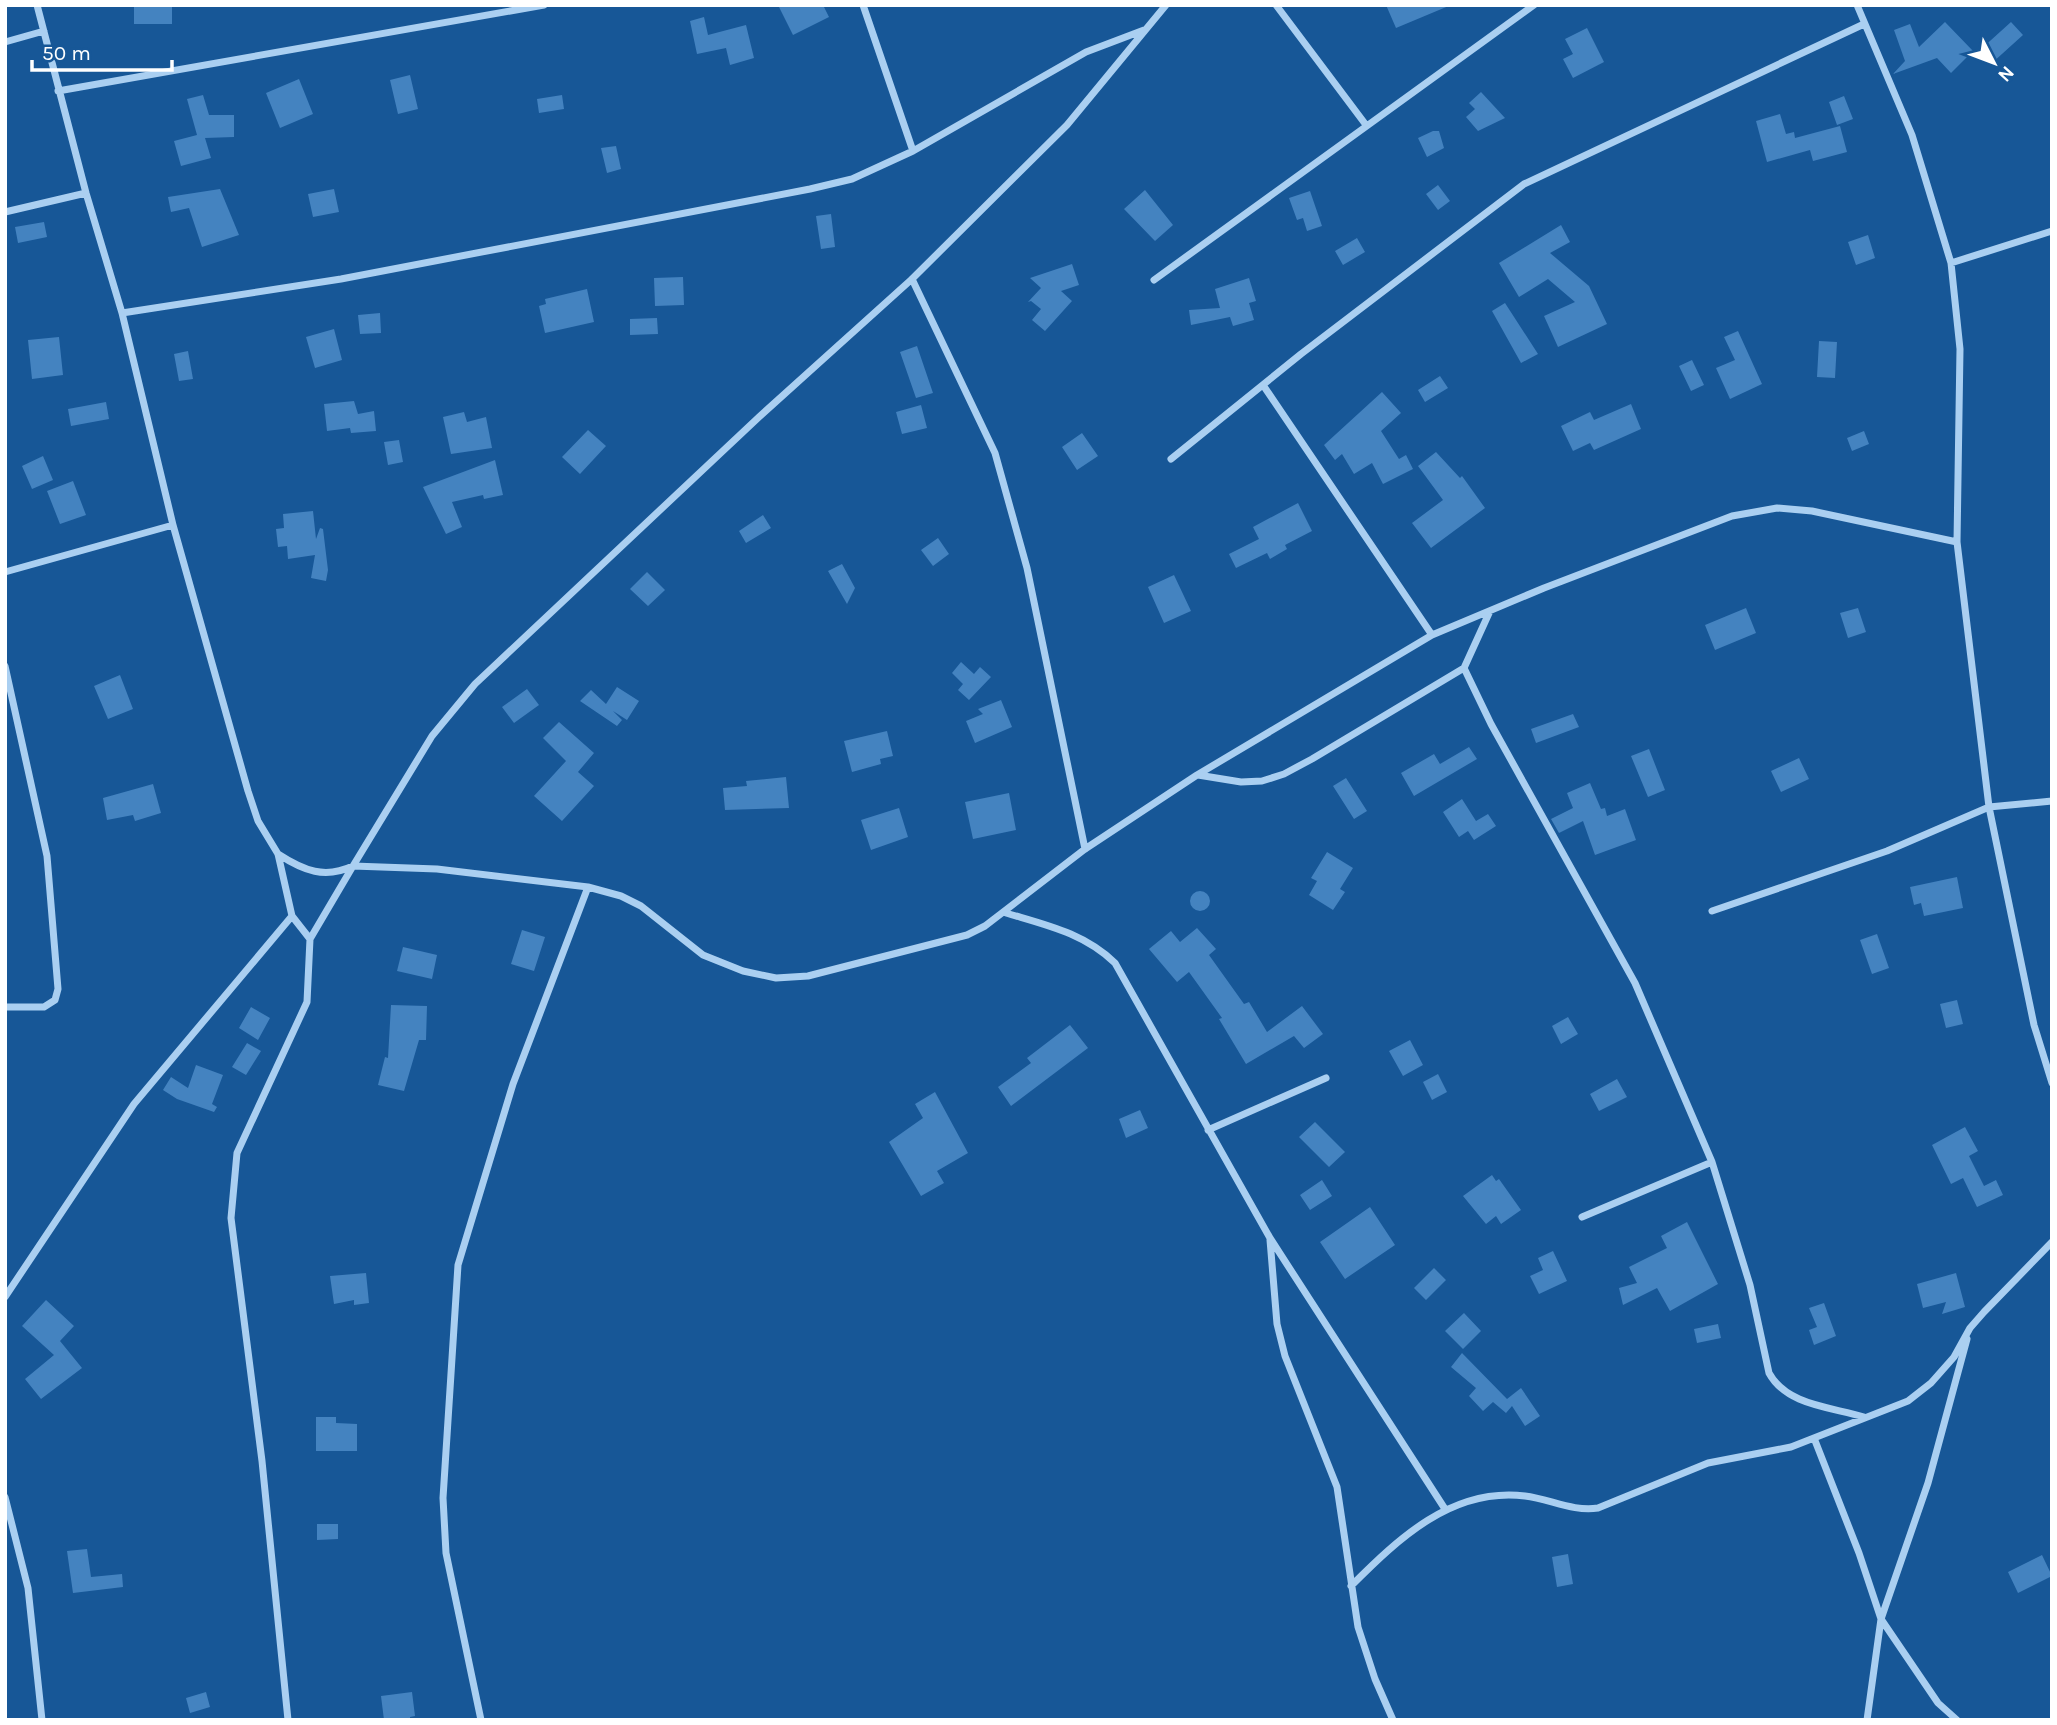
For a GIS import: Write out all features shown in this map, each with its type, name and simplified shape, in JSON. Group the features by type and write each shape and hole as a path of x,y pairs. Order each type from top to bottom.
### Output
{"street":[{"path":"37,5 86,193 122,313 173,525 248,791 258,821 278,854 292,916 310,939"},
{"path":"58,91 544,5"},
{"path":"863,5 914,151"},
{"path":"288,1720 262,1461 231,1218 237,1153 307,1002 310,939 432,736 468,692 759,417 912,279 1067,125 1166,5"},
{"path":"1276,5 1366,125"},
{"path":"1154,280 1534,5"},
{"path":"1857,5 1912,135 1951,263 1961,349 1957,542 1989,807 2034,1025 2052,1083"},
{"path":"1171,459 1524,184 1864,24"},
{"path":"122,313 341,279 852,179 914,151 1086,52 1147,29"},
{"path":"5,42 44,31"},
{"path":"5,212 86,193"},
{"path":"1951,263 2052,231"},
{"path":"912,279 995,453 1027,568 1085,849"},
{"path":"1263,385 1432,635"},
{"path":"278,854 296,866 318,873 338,873 354,866 437,869 588,887 621,896 641,906 702,955 743,971 776,978 808,976 967,935 1006,912 1085,849 1197,775 1432,635 1732,516 1777,508 1812,511 1957,542"},
{"path":"5,572 173,525"},
{"path":"1197,775 1241,782 1262,781 1284,774 1464,668 1491,611"},
{"path":"5,666 47,856 58,989 55,1000 44,1007 5,1007"},
{"path":"1464,668 1491,724 1636,983 1712,1162 1750,1286 1764,1361 1774,1384 1787,1393 1816,1405 1864,1417"},
{"path":"1712,911 1875,855 1989,807 2052,801"},
{"path":"481,1720 446,1553 443,1498 458,1265 513,1084 588,887"},
{"path":"1006,912 1077,935 1097,946 1115,963 1270,1238 1445,1509"},
{"path":"5,1297 134,1104 292,916"},
{"path":"1208,1130 1326,1078"},
{"path":"1582,1217 1712,1162"},
{"path":"1270,1238 1277,1324 1285,1356 1337,1487 1351,1586 1366,1655 1393,1720"},
{"path":"1351,1586 1405,1535 1445,1509 1496,1496 1524,1496 1581,1510 1590,1509 1708,1463 1768,1454 1908,1401 1931,1383 1954,1357 1970,1328 2052,1242"},
{"path":"1867,1720 1881,1619 1928,1483 1970,1328"},
{"path":"1814,1438 1859,1553 1881,1619 1938,1703 1958,1720"},
{"path":"5,1497 28,1588 42,1720"}],"building":[{"path":"134,5 172,5 172,24 134,24"},
{"path":"778,5 823,5 829,17 793,35"},
{"path":"1386,5 1451,5 1396,28"},
{"path":"704,17 708,35 746,25 754,58 730,65 726,48 697,54 690,21"},
{"path":"1945,22 1973,51 1951,73 1937,58 1893,74 1905,61 1894,30 1910,24 1919,47"},
{"path":"2011,22 2023,35 1992,63 1980,50"},
{"path":"1587,28 1604,62 1573,78 1563,59 1573,54 1565,39"},
{"path":"410,75 418,109 398,114 390,80"},
{"path":"299,79 313,114 280,128 266,93"},
{"path":"1481,92 1505,118 1478,131 1466,117 1475,109 1469,103"},
{"path":"203,95 209,115 234,115 234,137 205,138 211,158 181,166 174,141 197,135 187,99"},
{"path":"562,95 564,109 539,113 537,99"},
{"path":"1844,96 1853,119 1837,125 1829,102"},
{"path":"1780,114 1786,134 1794,132 1795,138 1840,126 1847,152 1813,161 1810,150 1767,162 1756,121"},
{"path":"1439,131 1444,148 1427,157 1418,138"},
{"path":"616,146 621,169 607,173 601,148"},
{"path":"1438,185 1450,201 1438,210 1426,194"},
{"path":"220,189 239,235 202,247 189,208 171,212 168,197"},
{"path":"334,189 339,212 313,217 308,194"},
{"path":"1145,190 1173,225 1155,241 1124,209"},
{"path":"1310,191 1322,226 1307,231 1303,218 1297,220 1289,198"},
{"path":"831,214 835,247 821,249 816,216"},
{"path":"44,222 47,237 18,243 15,227"},
{"path":"1561,225 1570,242 1550,253 1589,286 1607,324 1558,347 1544,316 1575,302 1548,279 1519,297 1499,263"},
{"path":"1868,235 1875,258 1856,265 1848,242"},
{"path":"1357,238 1365,252 1343,265 1335,251"},
{"path":"1072,264 1079,285 1061,291 1072,301 1045,331 1032,320 1041,309 1031,301 1028,302 1041,288 1030,278"},
{"path":"683,277 684,305 655,306 654,278"},
{"path":"1249,278 1256,301 1249,303 1254,320 1233,326 1230,317 1191,325 1189,310 1220,308 1215,289"},
{"path":"587,289 594,322 545,333 539,306 546,304 545,299"},
{"path":"1505,303 1538,354 1521,363 1492,311"},
{"path":"380,313 381,333 360,334 358,315"},
{"path":"657,318 658,334 630,335 630,319"},
{"path":"334,329 342,360 315,368 306,337"},
{"path":"1738,331 1762,384 1730,399 1716,368 1735,360 1724,337"},
{"path":"59,337 63,375 32,379 28,340"},
{"path":"1819,341 1837,342 1835,378 1817,377"},
{"path":"917,346 933,393 916,398 900,352"},
{"path":"188,351 193,379 179,381 174,354"},
{"path":"1692,360 1704,385 1691,391 1679,366"},
{"path":"1440,376 1448,388 1425,402 1418,390"},
{"path":"1382,392 1401,413 1381,431 1399,459 1406,455 1413,469 1383,484 1372,463 1354,474 1342,454 1335,460 1324,445"},
{"path":"354,401 358,414 374,411 376,431 351,433 350,428 327,431 324,404"},
{"path":"106,402 109,419 71,426 68,409"},
{"path":"1631,404 1641,429 1594,450 1590,443 1573,451 1561,426 1590,412 1594,420"},
{"path":"921,405 927,428 902,434 896,412"},
{"path":"464,412 467,422 486,417 492,448 451,454 443,417"},
{"path":"588,430 606,446 580,474 562,457"},
{"path":"1864,431 1869,444 1852,451 1847,438"},
{"path":"1082,433 1098,456 1077,470 1062,447"},
{"path":"399,440 403,462 388,465 384,442"},
{"path":"1436,452 1460,478 1462,476 1485,508 1431,548 1412,523 1443,500 1418,466"},
{"path":"43,456 53,480 32,489 22,466"},
{"path":"495,460 503,495 484,499 483,495 452,502 462,527 446,534 423,487"},
{"path":"73,481 86,515 60,524 47,491"},
{"path":"1298,503 1312,531 1285,545 1287,549 1270,559 1267,553 1236,568 1229,554 1259,539 1253,527"},
{"path":"313,511 316,539 320,528 323,529 328,570 326,581 311,578 315,555 288,559 287,546 278,547 276,529 284,528 283,514"},
{"path":"763,515 771,528 746,543 739,531"},
{"path":"938,538 949,554 933,566 921,550"},
{"path":"842,564 855,588 847,604 828,571"},
{"path":"647,572 665,590 648,606 630,589"},
{"path":"1174,575 1191,611 1164,623 1148,587"},
{"path":"1746,608 1756,633 1715,650 1705,625"},
{"path":"1858,608 1866,632 1848,638 1840,613"},
{"path":"961,662 974,674 980,667 991,677 969,700 958,690 963,684 952,673"},
{"path":"120,675 133,709 108,719 94,686"},
{"path":"617,687 639,701 627,720 613,711 622,720 617,726 580,701 591,690 606,704"},
{"path":"527,689 539,705 514,723 502,707"},
{"path":"1001,700 1012,727 975,743 966,721 983,714 978,709"},
{"path":"1573,714 1579,727 1536,743 1531,729"},
{"path":"559,722 594,753 578,772 594,786 562,821 534,796 566,761 543,738"},
{"path":"887,731 893,756 880,759 881,764 852,772 844,741"},
{"path":"1469,747 1477,759 1414,796 1401,773 1434,754 1440,764"},
{"path":"1649,749 1665,790 1648,797 1631,756"},
{"path":"1799,758 1809,779 1781,792 1771,771"},
{"path":"786,777 789,808 725,810 723,788 747,786 746,781"},
{"path":"1346,778 1367,811 1354,819 1333,786"},
{"path":"1590,783 1601,809 1605,808 1607,816 1625,809 1636,840 1595,855 1583,821 1559,833 1551,819 1573,808 1567,793"},
{"path":"153,784 161,813 135,821 133,815 107,820 103,798"},
{"path":"1009,793 1016,830 973,839 965,802"},
{"path":"1462,799 1476,821 1488,814 1496,826 1474,840 1468,831 1459,837 1443,812"},
{"path":"899,808 908,837 871,850 861,820"},
{"path":"1327,852 1353,868 1340,889 1345,892 1333,910 1309,895 1317,881 1311,878"},
{"path":"1957,877 1963,908 1924,916 1921,903 1914,905 1910,887"},
{"path":"1200,891 1207,894 1210,901 1207,908 1200,911 1193,908 1190,901 1193,894"},
{"path":"1197,928 1216,949 1209,955 1244,1004 1249,1002 1267,1032 1302,1006 1323,1034 1304,1048 1294,1036 1246,1064 1219,1019 1222,1018 1189,972 1177,982 1149,949 1171,931 1180,942"},
{"path":"522,930 545,937 534,971 511,964"},
{"path":"1877,934 1889,968 1872,974 1860,940"},
{"path":"403,947 437,955 432,979 397,971"},
{"path":"1957,1000 1963,1024 1946,1028 1940,1004"},
{"path":"391,1005 427,1006 426,1040 419,1040 404,1091 378,1085 385,1057 388,1058"},
{"path":"251,1007 270,1018 258,1040 239,1028"},
{"path":"1568,1017 1578,1034 1561,1044 1552,1026"},
{"path":"1070,1025 1088,1048 1011,1106 998,1087 1031,1063 1027,1058"},
{"path":"1410,1040 1423,1065 1403,1076 1389,1051"},
{"path":"247,1043 261,1051 246,1075 232,1067"},
{"path":"196,1065 223,1075 212,1104 217,1107 214,1112 177,1099 163,1090 171,1077 188,1088"},
{"path":"1438,1074 1447,1092 1432,1100 1423,1082"},
{"path":"1617,1079 1627,1097 1599,1111 1590,1094"},
{"path":"935,1092 968,1153 937,1171 944,1183 921,1196 889,1142 923,1118 915,1104"},
{"path":"1140,1110 1148,1128 1126,1138 1119,1119"},
{"path":"1315,1122 1345,1152 1329,1167 1299,1137"},
{"path":"1965,1127 1978,1151 1969,1156 1984,1186 1996,1180 2003,1195 1977,1207 1963,1178 1951,1184 1932,1145"},
{"path":"1492,1175 1496,1181 1499,1179 1521,1210 1501,1224 1496,1216 1486,1224 1463,1196"},
{"path":"1322,1180 1332,1196 1310,1210 1300,1195"},
{"path":"1370,1207 1395,1245 1345,1279 1320,1242"},
{"path":"1687,1222 1718,1284 1670,1311 1657,1288 1623,1305 1619,1288 1637,1283 1629,1267 1667,1248 1661,1236"},
{"path":"1553,1251 1567,1281 1539,1294 1530,1276 1543,1270 1538,1258"},
{"path":"1434,1268 1446,1280 1426,1300 1414,1288"},
{"path":"366,1273 369,1303 354,1305 354,1300 334,1304 330,1276"},
{"path":"1956,1273 1965,1307 1942,1314 1946,1302 1923,1308 1917,1284"},
{"path":"46,1300 74,1326 60,1341 82,1368 41,1399 25,1379 54,1355 22,1326"},
{"path":"1824,1303 1836,1336 1814,1345 1809,1330 1817,1327 1809,1308"},
{"path":"1464,1313 1481,1331 1463,1349 1445,1331"},
{"path":"1718,1324 1721,1338 1697,1343 1694,1329"},
{"path":"1462,1353 1507,1399 1521,1388 1540,1416 1525,1426 1512,1406 1506,1413 1493,1402 1483,1411 1469,1396 1476,1388 1451,1367"},
{"path":"316,1417 336,1417 336,1423 357,1424 357,1451 316,1451"},
{"path":"317,1524 338,1524 338,1539 317,1540"},
{"path":"87,1549 91,1577 122,1574 123,1587 73,1593 67,1551"},
{"path":"1568,1554 1573,1584 1557,1587 1552,1557"},
{"path":"2042,1555 2052,1576 2018,1593 2008,1572"},
{"path":"206,1692 210,1707 190,1713 186,1698"},
{"path":"412,1692 415,1716 410,1717 410,1720 384,1720 381,1696"}]}
